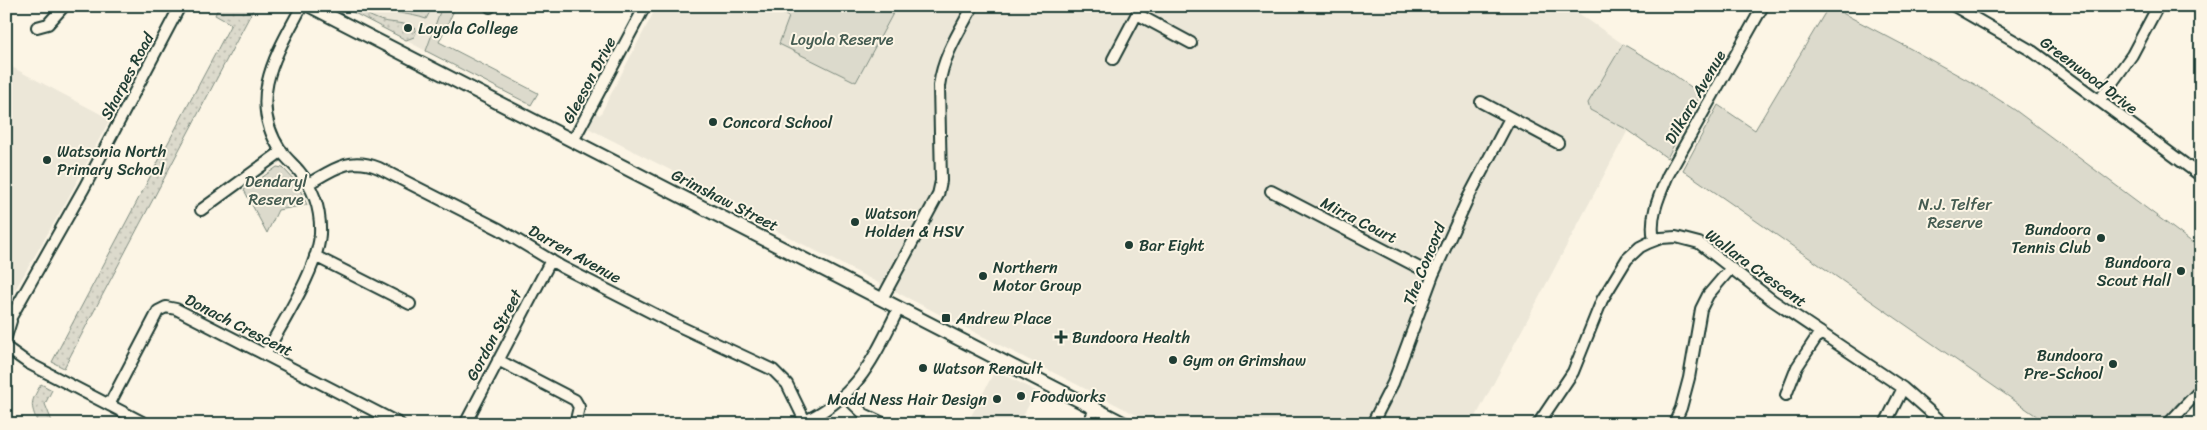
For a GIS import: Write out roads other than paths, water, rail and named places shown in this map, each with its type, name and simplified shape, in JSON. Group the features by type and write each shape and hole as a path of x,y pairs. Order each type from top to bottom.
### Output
{"main road":[{"name":"Grimshaw Street","path":"310,6 1124,424"}],"street":[{"path":"37,27 48,24 64,6"},
{"name":"Sharpes Road","path":"6,337 9,322 84,188 180,6"},
{"path":"265,355 307,276 319,243 320,224 314,197 308,184 282,151 274,137 267,117 266,87 275,58 302,6"},
{"name":"Gleeson Drive","path":"574,141 645,6"},
{"path":"882,299 938,195 941,180 939,86 941,71 946,57 973,6"},
{"name":"Dilkara Avenue","path":"1658,239 1656,205 1668,175 1763,6"},
{"name":"Greenwood Drive","path":"1954,6 2032,51 2201,176"},
{"path":"2099,100 2132,55 2158,6"},
{"path":"1113,59 1139,10 1191,43"},
{"path":"1481,102 1558,143"},
{"name":"The Concord","path":"1372,424 1393,383 1433,275 1468,198 1510,118"},
{"path":"201,210 282,151"},
{"name":"Darren Avenue","path":"308,184 349,163 370,164 499,229 551,260 677,325 773,370 786,384 803,422"},
{"name":"Mirra Court","path":"1272,191 1433,275"},
{"name":"Wallara Crescent","path":"1658,239 1676,237 1692,240 1772,300 1903,388 1944,424"},
{"path":"1538,424 1573,372 1596,314 1610,285 1633,253 1658,239"},
{"path":"315,256 410,304"},
{"name":"Gordon Street","path":"465,424 551,260"},
{"path":"1674,424 1681,408 1689,378 1700,309 1708,295 1731,268"},
{"name":"Donach Crescent","path":"109,405 155,317 164,307 176,309 400,424"},
{"path":"803,422 845,396 866,370 899,308"},
{"path":"1786,395 1797,368 1820,332"},
{"path":"6,350 139,422"},
{"path":"498,360 574,400 579,407 575,424"},
{"path":"1885,424 1903,388"},
{"path":"2168,424 2201,389"},
{"path":"845,396 864,414 885,424"},
{"path":"1544,424 1552,404"},
{"path":"1088,424 1096,409"}],"place":[{"name":"Loyola College","path":"408,28"},
{"name":"Concord School","path":"713,122"},
{"name":"Watsonia North Primary School","path":"47,160"},
{"name":"Watson Holden & HSV","path":"855,222"},
{"name":"Bundoora Tennis Club","path":"2101,238"},
{"name":"Bar Eight","path":"1129,245"},
{"name":"Bundoora Scout Hall","path":"2181,271"},
{"name":"Northern Motor Group","path":"983,276"},
{"name":"Andrew Place","path":"946,318"},
{"name":"Bundoora Health","path":"1061,337"},
{"name":"Gym on Grimshaw","path":"1173,360"},
{"name":"Bundoora Pre-School","path":"2113,364"},
{"name":"Watson Renault","path":"923,368"},
{"name":"Foodworks","path":"1021,396"},
{"name":"Madd Ness Hair Design","path":"997,399"}],"park label":[{"name":"Loyola Reserve","path":"842,39"},
{"name":"Dendaryl Reserve","path":"276,190"},
{"name":"N.J. Telfer Reserve","path":"1955,213"}]}
